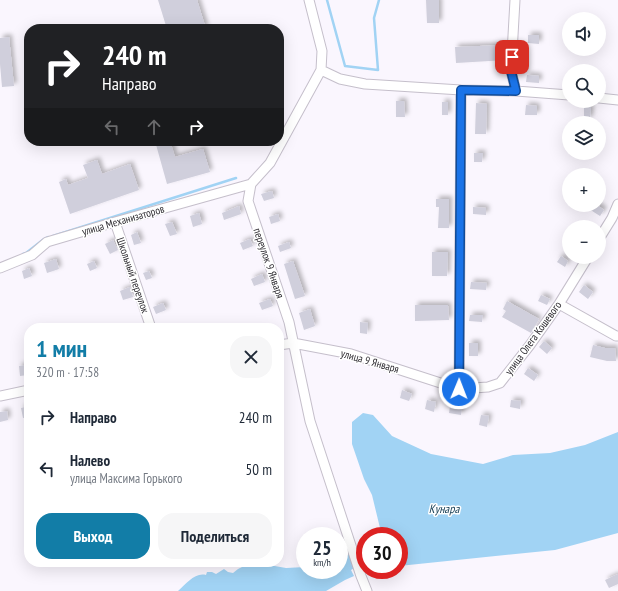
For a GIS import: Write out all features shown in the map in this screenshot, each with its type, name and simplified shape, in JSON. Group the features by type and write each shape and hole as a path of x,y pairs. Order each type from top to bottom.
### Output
{"street":[{"path":"284,137 321,70 322,51 310,0"},
{"path":"515,0 511,71 516,91"},
{"path":"321,70 340,79 365,84 562,94"},
{"path":"459,389 461,90"},
{"path":"606,99 618,100"},
{"path":"251,184 270,163 279,146"},
{"name":"улица Механизаторов","path":"0,268 32,255 47,242 251,184"},
{"name":"переулок 9 Января","path":"251,184 248,201 288,322 310,421 367,591"},
{"path":"606,228 618,204"},
{"name":"Школьный переулок","path":"115,222 149,323"},
{"name":"улица Олега Кошевого","path":"459,389 488,387 500,383 530,345 559,304 584,264"},
{"path":"559,304 618,336"},
{"name":"улица 9 Января","path":"284,344 293,343 351,354 459,389"},
{"path":"0,396 24,391"}],"water":[{"name":"Кунара","path":"363,413 373,415 392,436 431,454 483,464 513,455 550,453 585,445 618,432 618,533 555,550 408,565 408,527 380,527 372,495 364,479 352,444 352,422"},
{"path":"348,564 354,576 348,579"},
{"path":"242,567 296,567 296,579 347,579 326,591 178,591 194,577 198,575 206,575 207,572 216,574 224,569 233,573"}],"building":[{"path":"158,0 197,0 204,24 165,24"},
{"path":"426,0 439,0 439,23 427,23"},
{"path":"528,35 539,35 539,44 528,43"},
{"path":"9,37 14,86 2,87 0,38"},
{"path":"505,45 506,60 456,63 455,47"},
{"path":"527,75 539,76 539,83 526,82"},
{"path":"396,101 404,101 405,117 396,117"},
{"path":"442,102 448,102 448,115 442,115"},
{"path":"476,103 487,104 486,134 475,134"},
{"path":"526,105 537,106 537,115 525,115"},
{"path":"584,108 591,108 590,116 584,116"},
{"path":"156,146 172,146 175,157 203,149 210,172 167,184"},
{"path":"474,153 483,153 482,162 474,162"},
{"path":"97,160 102,174 130,164 139,190 70,214 59,182 66,179 68,185 88,178 83,165"},
{"path":"272,191 274,198 264,201 261,194"},
{"path":"436,199 449,199 449,228 438,228 439,207 436,207"},
{"path":"239,206 241,214 224,220 222,213"},
{"path":"473,207 486,208 486,215 473,214"},
{"path":"594,212 603,212 600,216"},
{"path":"199,213 202,224 193,227 190,216"},
{"path":"278,214 280,221 271,224 269,217"},
{"path":"172,222 177,234 170,236 165,224"},
{"path":"137,232 141,243 134,245 131,235"},
{"path":"250,239 253,246 243,250 240,243"},
{"path":"113,240 118,250 110,254 105,244"},
{"path":"289,242 291,248 280,252 278,246"},
{"path":"432,252 448,252 447,276 432,276"},
{"path":"561,256 562,264 566,264 565,267 557,262"},
{"path":"56,259 59,269 47,273 44,263"},
{"path":"94,261 97,268 90,271 87,264"},
{"path":"293,261 305,296 295,299 284,264"},
{"path":"29,268 32,276 24,279 22,271"},
{"path":"149,271 152,278 146,280 143,273"},
{"path":"262,274 265,282 254,286 251,279"},
{"path":"471,282 487,283 486,290 470,289"},
{"path":"584,285 593,292 588,299 579,292"},
{"path":"130,287 133,297 123,300 120,291"},
{"path":"541,295 550,299 547,305 538,301"},
{"path":"270,299 273,306 262,310 259,303"},
{"path":"507,301 539,319 531,333 502,317 506,311 503,309"},
{"path":"163,303 166,310 156,314 153,307"},
{"path":"415,305 448,305 449,320 415,321"},
{"path":"310,309 315,326 304,330 299,313"},
{"path":"470,315 483,315 482,322 469,321"},
{"path":"360,322 368,323 367,334 360,333"},
{"path":"544,341 552,348 547,354 539,347"},
{"path":"469,343 478,343 478,356 469,356"},
{"path":"593,345 605,348 615,348 616,361 607,361 590,357"},
{"path":"24,365 24,376 20,376 19,366"},
{"path":"528,368 538,375 534,381 524,374"},
{"path":"402,390 412,394 409,401 400,398"},
{"path":"427,400 436,402 434,412 425,409"},
{"path":"511,400 521,401 520,409 510,407"},
{"path":"450,406 462,409 461,415 449,413"},
{"path":"24,407 24,418 23,418 21,408"},
{"path":"7,411 8,420 0,422 0,412"},
{"path":"481,415 489,416 487,427 479,425"},
{"path":"618,574 618,584 609,588 605,580"}],"waterway":[{"path":"327,0 345,66 378,70 374,18 379,0"},
{"path":"53,236 236,178"},
{"path":"23,254 48,237"},
{"name":"Кунара","path":"348,563 356,559"}],"route":[{"path":"459,389 461,90 516,91 511,71 512,57"}]}
